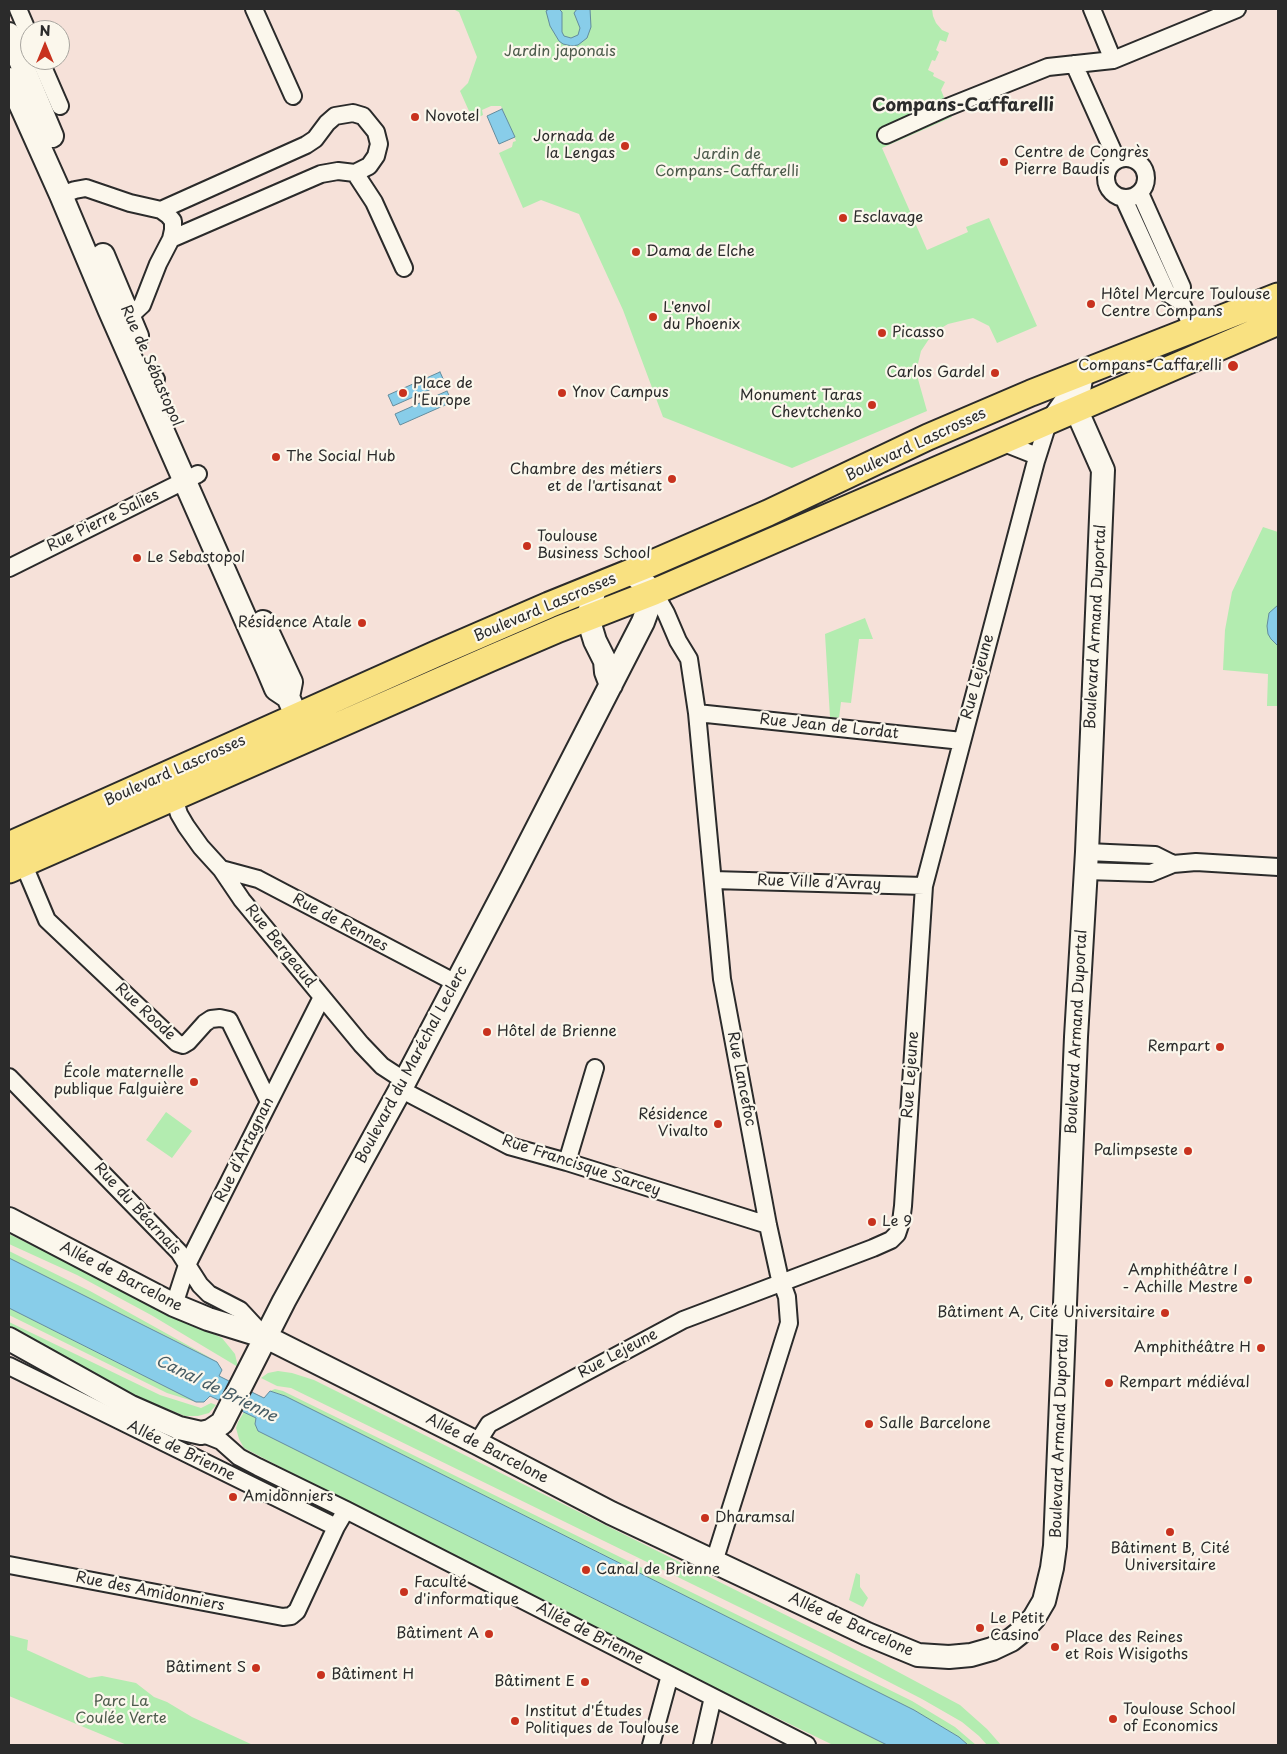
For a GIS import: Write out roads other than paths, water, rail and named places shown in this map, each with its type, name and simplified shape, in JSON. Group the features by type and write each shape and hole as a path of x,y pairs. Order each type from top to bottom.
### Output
{"main road":[{"name":"Boulevard Lascrosses","path":"13,859 267,730 292,706 488,631 631,572 768,513 928,437 1082,373 1193,329 1272,305"},
{"name":"Boulevard Lascrosses","path":"13,859 174,798 488,658 654,592 999,441 1278,322"}],"street":[{"path":"1092,9 1114,60"},
{"path":"886,135 948,107 1048,67 1114,60 1237,9"},
{"path":"257,15 293,96"},
{"name":"Rue de Sébastopol","path":"9,34 68,193 119,313 156,380 192,477"},
{"path":"1074,64 1117,160"},
{"path":"44,70 60,106"},
{"name":"Rue de Sébastopol","path":"9,78 68,193"},
{"path":"161,210 306,145 315,139 326,123 335,116 353,112 363,116 376,132 378,144 376,156 369,166 355,173 338,171 320,174 171,239"},
{"path":"1124,158 1137,161 1142,167 1146,180 1140,193 1133,198 1124,199 1116,196 1109,190 1106,182 1106,173 1110,165 1124,158"},
{"path":"355,173 374,202 404,268"},
{"path":"68,193 86,188 130,203 161,210 173,221 171,239 158,264 142,304 119,313"},
{"path":"1140,193 1182,287 1181,302 1193,329"},
{"path":"1124,199 1167,293 1181,302"},
{"name":"Rue de Sébastopol","path":"119,313 135,366 192,477 291,682 292,706 306,739"},
{"path":"135,366 156,380"},
{"path":"1076,408 1082,373"},
{"name":"Rue Lejeune","path":"477,1443 489,1424 650,1336 683,1320 873,1248 890,1240 896,1234 901,1222 924,886 1037,456 1049,420 1082,373"},
{"name":"Boulevard Armand Duportal","path":"971,1655 992,1649 1011,1640 1028,1625 1044,1601 1054,1553 1103,470 1076,408"},
{"path":"999,441 1037,456"},
{"name":"Rue Pierre Salies","path":"9,568 192,477"},
{"path":"631,572 654,592"},
{"path":"595,587 588,618 595,641 605,661 606,672 611,684"},
{"name":"Boulevard du Maréchal Leclerc","path":"201,1433 218,1427 228,1414 266,1337 402,1085 598,713 643,622 654,592"},
{"name":"Rue Lancefoc","path":"654,592 689,659 722,979 768,1225 786,1298 789,1323 714,1562"},
{"name":"Rue Jean de Lordat","path":"696,713 962,741"},
{"name":"Rue Bergeaud","path":"174,798 179,814 186,826 201,847 221,869 242,900 361,1044 402,1085"},
{"path":"1086,861 1155,856 1173,864 1196,862 1278,867"},
{"name":"Rue Roode","path":"13,859 47,920 177,1043 183,1045 188,1042 205,1023 211,1020 220,1018 229,1020 268,1102"},
{"name":"Rue de Rennes","path":"221,869 258,879 456,983"},
{"name":"Rue Ville d'Avray","path":"713,880 924,886"},
{"name":"Rue d'Artagnan","path":"174,1305 187,1265 322,996"},
{"path":"568,1162 595,1068"},
{"name":"Rue du Béarnais","path":"9,1077 179,1252 200,1285 209,1294 240,1310 266,1337"},
{"name":"Rue Francisque Sarcey","path":"402,1085 509,1146 568,1162 768,1225"},
{"name":"Allée de Barcelone","path":"9,1219 174,1305 208,1319 266,1337 611,1513 863,1632 918,1654 950,1657 971,1655"},
{"name":"Allée de Brienne","path":"9,1339 131,1407 179,1428 201,1433 221,1441 239,1456 258,1467 807,1745"},
{"name":"Allée de Brienne","path":"9,1366 336,1527"},
{"name":"Allée de Brienne","path":"228,1414 227,1428 231,1448"},
{"path":"336,1527 346,1510"},
{"name":"Rue des Amidonniers","path":"9,1565 283,1617 291,1616 297,1611 336,1527"},
{"path":"651,1745 670,1675"},
{"path":"702,1745 713,1697"}],"water":[{"path":"549,9 562,9 560,10 562,12 562,32 564,36 571,38 578,35 580,28 574,13 577,9 590,9 591,27 587,38 578,45 572,46 559,41 550,26 546,11"},
{"path":"502,109 515,137 499,144 487,116"},
{"path":"440,372 445,383 393,406 388,395"},
{"path":"447,391 452,402 400,425 395,414"},
{"path":"1278,605 1278,646 1268,634 1267,626 1269,613"},
{"name":"Canal de Brienne","path":"9,1258 217,1362 222,1370 219,1376 264,1398 270,1391 285,1396 914,1710 959,1737 968,1745 887,1745 258,1431 255,1424 256,1418 210,1396 204,1402 196,1402 9,1308"}],"place":[{"name":"Novotel","path":"415,117"},
{"name":"Jornada de la Lengas","path":"625,146"},
{"name":"Centre de Congrès Pierre Baudis","path":"1004,162"},
{"name":"Esclavage","path":"843,218"},
{"name":"Dama de Elche","path":"636,252"},
{"name":"Hôtel Mercure Toulouse Centre Compans","path":"1091,304"},
{"name":"L'envol du Phoenix","path":"653,317"},
{"name":"Picasso","path":"882,333"},
{"name":"Compans-Caffarelli","path":"1233,366"},
{"name":"Carlos Gardel","path":"995,373"},
{"name":"Place de l'Europe","path":"403,393"},
{"name":"Ynov Campus","path":"562,393"},
{"name":"Monument Taras Chevtchenko","path":"872,405"},
{"name":"The Social Hub","path":"276,457"},
{"name":"Chambre des métiers et de l'artisanat","path":"672,479"},
{"name":"Toulouse Business School","path":"527,546"},
{"name":"Le Sebastopol","path":"137,558"},
{"name":"Résidence Atale","path":"362,623"},
{"name":"Hôtel de Brienne","path":"487,1032"},
{"name":"Rempart","path":"1220,1047"},
{"name":"École maternelle publique Falguière","path":"194,1082"},
{"name":"Résidence Vivalto","path":"718,1124"},
{"name":"Palimpseste","path":"1188,1151"},
{"name":"Le 9","path":"872,1222"},
{"name":"Amphithéâtre I - Achille Mestre","path":"1248,1280"},
{"name":"Bâtiment A, Cité Universitaire","path":"1165,1313"},
{"name":"Amphithéâtre H","path":"1261,1348"},
{"name":"Rempart médiéval","path":"1109,1383"},
{"name":"Salle Barcelone","path":"869,1424"},
{"name":"Amidonniers","path":"233,1497"},
{"name":"Dharamsal","path":"705,1518"},
{"name":"Bâtiment B, Cité Universitaire","path":"1170,1532"},
{"name":"Canal de Brienne","path":"586,1570"},
{"name":"Faculté d'informatique","path":"404,1592"},
{"name":"Le Petit Casino","path":"980,1628"},
{"name":"Bâtiment A","path":"489,1634"},
{"name":"Place des Reines et Rois Wisigoths","path":"1055,1647"},
{"name":"Bâtiment S","path":"256,1668"},
{"name":"Bâtiment H","path":"321,1675"},
{"name":"Bâtiment E","path":"585,1682"},
{"name":"Toulouse School of Economics","path":"1113,1719"},
{"name":"Institut d'Études Politiques de Toulouse","path":"515,1721"}],"district":[{"name":"Compans-Caffarelli","path":"963,106"}],"park label":[{"name":"Jardin japonais","path":"560,52"},
{"name":"Jardin de Compans-Caffarelli","path":"727,164"},
{"name":"Parc La Coulée Verte","path":"121,1710"}]}
